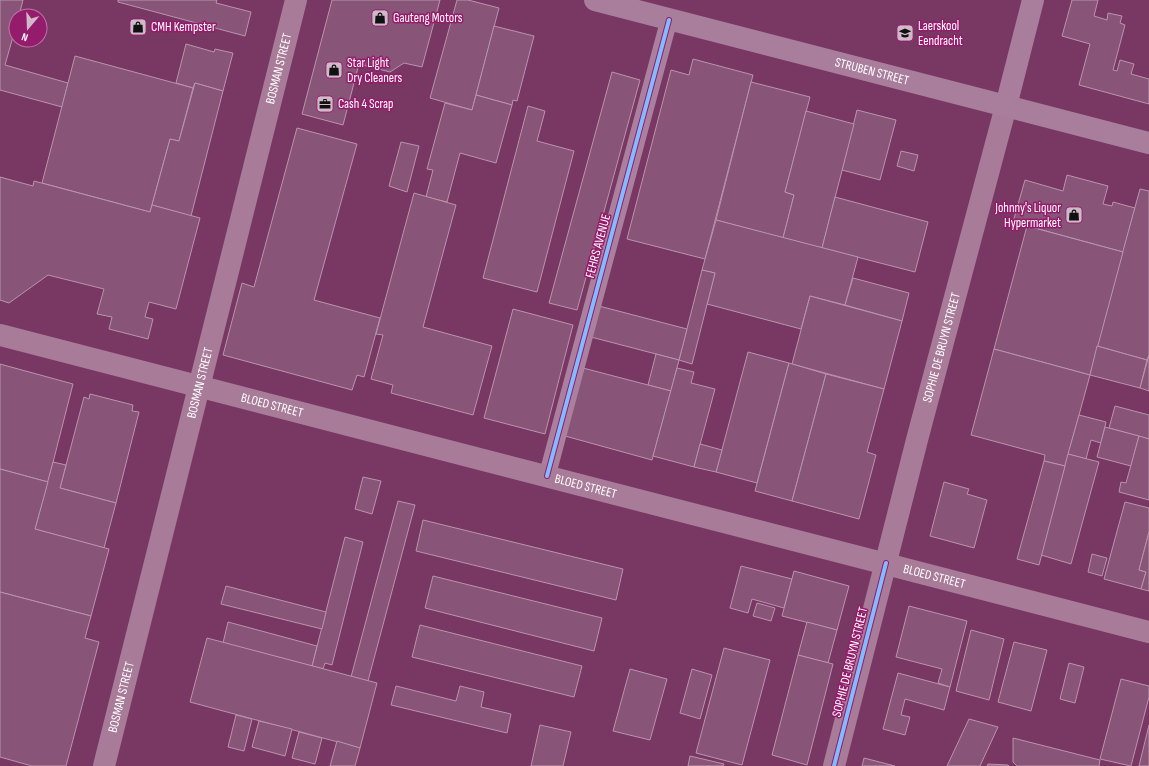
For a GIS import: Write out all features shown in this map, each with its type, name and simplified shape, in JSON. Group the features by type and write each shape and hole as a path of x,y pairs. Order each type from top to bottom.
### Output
{"main road":[{"name":"BOSMAN STREET","path":"104,766 296,0"},
{"name":"STRUBEN STREET","path":"595,0 1149,143"},
{"name":"SOPHIE DE BRUYN STREET","path":"834,766 1033,0"},
{"name":"BLOED STREET","path":"0,335 1149,632"}],"street":[{"name":"FEHRS AVENUE","path":"547,476 669,20"}],"building":[{"path":"0,0 23,0 21,8 8,8 8,48 10,48 5,65 68,83 62,107 0,90"},
{"path":"118,0 217,0 216,3 251,12 245,36 118,2"},
{"path":"332,0 440,0 422,67 404,63 390,72 359,64 343,125 302,114"},
{"path":"457,0 468,0 499,8 472,110 430,98"},
{"path":"1072,0 1098,0 1094,16 1107,20 1108,13 1122,16 1120,23 1125,25 1113,70 1117,71 1120,60 1134,64 1131,74 1149,79 1149,104 1079,85 1090,44 1062,36"},
{"path":"494,26 534,36 517,101 513,100 512,105 476,95"},
{"path":"186,44 214,52 215,49 233,53 223,91 195,83 193,88 176,83"},
{"path":"75,56 193,88 179,141 170,139 150,212 42,183"},
{"path":"693,59 753,75 705,259 627,239 671,70 689,75"},
{"path":"612,72 640,80 577,310 549,303"},
{"path":"751,82 810,97 785,192 794,195 783,238 716,220"},
{"path":"195,83 223,91 191,216 152,205 170,139 179,141"},
{"path":"476,95 512,105 496,163 460,153 447,202 426,197 433,170 427,169 445,103 472,110"},
{"path":"528,106 545,111 537,141 574,151 537,292 483,278"},
{"path":"857,110 896,120 880,180 842,170"},
{"path":"806,111 854,124 822,248 783,238 794,195 785,192"},
{"path":"297,128 357,144 314,300 380,318 364,377 357,375 352,390 223,355 242,283 254,287"},
{"path":"401,142 419,146 407,192 389,186"},
{"path":"901,151 918,155 914,171 897,166"},
{"name":"Johnny's Liquor Hypermarket","path":"1067,175 1108,186 1103,204 1112,206 1113,202 1135,208 1123,252 1013,222 1025,180 1063,191"},
{"path":"0,177 33,186 34,181 150,212 152,205 200,218 176,309 149,302 145,317 153,319 148,339 109,329 112,317 97,314 104,289 48,275 9,303 0,300"},
{"path":"1140,189 1149,191 1149,355 1147,360 1097,346"},
{"path":"414,193 456,205 423,327 492,346 473,415 391,393 393,385 371,379 383,335 376,334"},
{"path":"835,197 928,222 915,272 822,248"},
{"path":"716,220 858,257 845,305 810,296 801,329 707,304 715,273 702,270"},
{"path":"1027,226 1123,252 1090,375 994,349"},
{"path":"702,270 715,273 692,364 679,360"},
{"path":"853,278 909,293 902,321 845,305"},
{"path":"810,296 902,321 884,389 792,364"},
{"path":"599,306 687,329 679,360 591,337"},
{"path":"513,309 573,325 545,434 484,418"},
{"path":"1097,346 1147,360 1140,388 1090,375"},
{"path":"994,349 1090,375 1065,466 1044,461 1045,455 971,435"},
{"path":"748,352 789,363 757,483 716,472"},
{"path":"656,354 679,360 671,391 648,385"},
{"path":"1149,355 1149,391 1140,388"},
{"path":"789,363 826,374 792,501 755,491"},
{"path":"0,364 73,384 48,482 0,469"},
{"path":"583,368 671,391 652,460 565,436"},
{"path":"677,368 694,372 691,383 715,389 694,467 653,456"},
{"path":"826,374 884,389 867,452 876,455 859,519 792,501"},
{"path":"90,394 133,405 132,411 139,412 116,503 60,488 84,397 89,399"},
{"path":"1115,406 1149,415 1149,439 1109,428"},
{"path":"1079,415 1106,422 1101,443 1091,440 1086,459 1068,454"},
{"path":"1105,427 1139,436 1131,466 1097,457"},
{"path":"1139,436 1149,439 1149,500 1119,492 1121,482 1126,483"},
{"path":"700,444 722,450 716,472 694,467"},
{"path":"1068,454 1099,462 1071,564 1041,555"},
{"path":"1044,461 1065,466 1039,565 1017,559"},
{"path":"53,462 66,465 60,488 116,503 104,548 35,529"},
{"path":"0,469 48,482 35,529 109,549 91,616 0,592"},
{"path":"363,477 381,481 372,514 355,509"},
{"path":"944,482 969,489 967,494 987,500 974,548 930,536"},
{"path":"398,501 415,505 368,681 351,677"},
{"path":"1125,502 1149,508 1149,532 1139,570 1146,572 1141,589 1104,579"},
{"path":"423,520 623,569 616,600 416,551"},
{"path":"1149,532 1149,591 1141,589 1146,572 1139,570"},
{"path":"345,537 363,542 332,665 325,663 323,669 312,666"},
{"path":"1092,554 1107,558 1102,576 1088,572"},
{"path":"741,566 792,579 784,608 752,599 748,613 730,608"},
{"path":"794,571 849,586 837,630 782,616"},
{"path":"433,576 602,618 594,651 425,608"},
{"path":"226,586 326,612 322,629 221,604"},
{"path":"0,592 91,616 85,638 99,642 66,766 32,766 0,757"},
{"path":"757,603 775,608 771,621 753,616"},
{"path":"909,606 967,621 950,687 938,683 942,669 896,657"},
{"path":"228,622 317,646 312,666 223,643"},
{"path":"807,622 837,630 828,663 798,655"},
{"path":"420,625 582,666 574,697 412,657"},
{"path":"971,630 1004,639 989,700 956,691"},
{"path":"207,638 377,683 360,748 190,702"},
{"path":"1014,642 1047,650 1031,711 998,702"},
{"path":"724,648 770,660 742,765 696,753"},
{"path":"798,655 833,664 807,765 772,755"},
{"path":"1069,663 1084,667 1075,703 1060,699"},
{"path":"630,669 667,679 650,740 613,731"},
{"path":"692,669 712,675 700,719 680,713"},
{"path":"898,673 950,687 944,710 905,699 901,715 910,717 905,735 883,729"},
{"path":"1121,679 1149,686 1149,697 1131,766 1100,759"},
{"path":"396,686 456,701 460,686 484,692 481,707 511,714 507,733 391,705"},
{"path":"236,715 252,719 244,751 228,747"},
{"path":"969,719 998,727 980,766 947,766"},
{"path":"259,721 292,729 285,756 252,747"},
{"path":"540,725 571,732 563,766 531,766"},
{"path":"1149,725 1149,766 1139,766"},
{"path":"299,732 322,738 315,764 292,758"},
{"path":"1013,738 1100,760 1099,766 1017,766 1013,762"},
{"path":"337,741 360,748 355,766 330,766"},
{"path":"690,756 724,764 723,766 688,766"},
{"path":"864,758 895,766 862,766"},
{"path":"988,764 1008,765 1009,766 987,766"}],"cycle path":[{"path":"547,476 669,20"},
{"path":"834,766 886,563"}],"place":[{"name":"Gauteng Motors","path":"380,18"},
{"name":"CMH Kempster","path":"138,27"},
{"name":"Laerskool Eendracht","path":"905,33"},
{"name":"Star Light Dry Cleaners","path":"334,70"},
{"name":"Cash 4 Scrap","path":"325,104"},
{"name":"Johnny's Liquor Hypermarket","path":"1074,215"}]}
